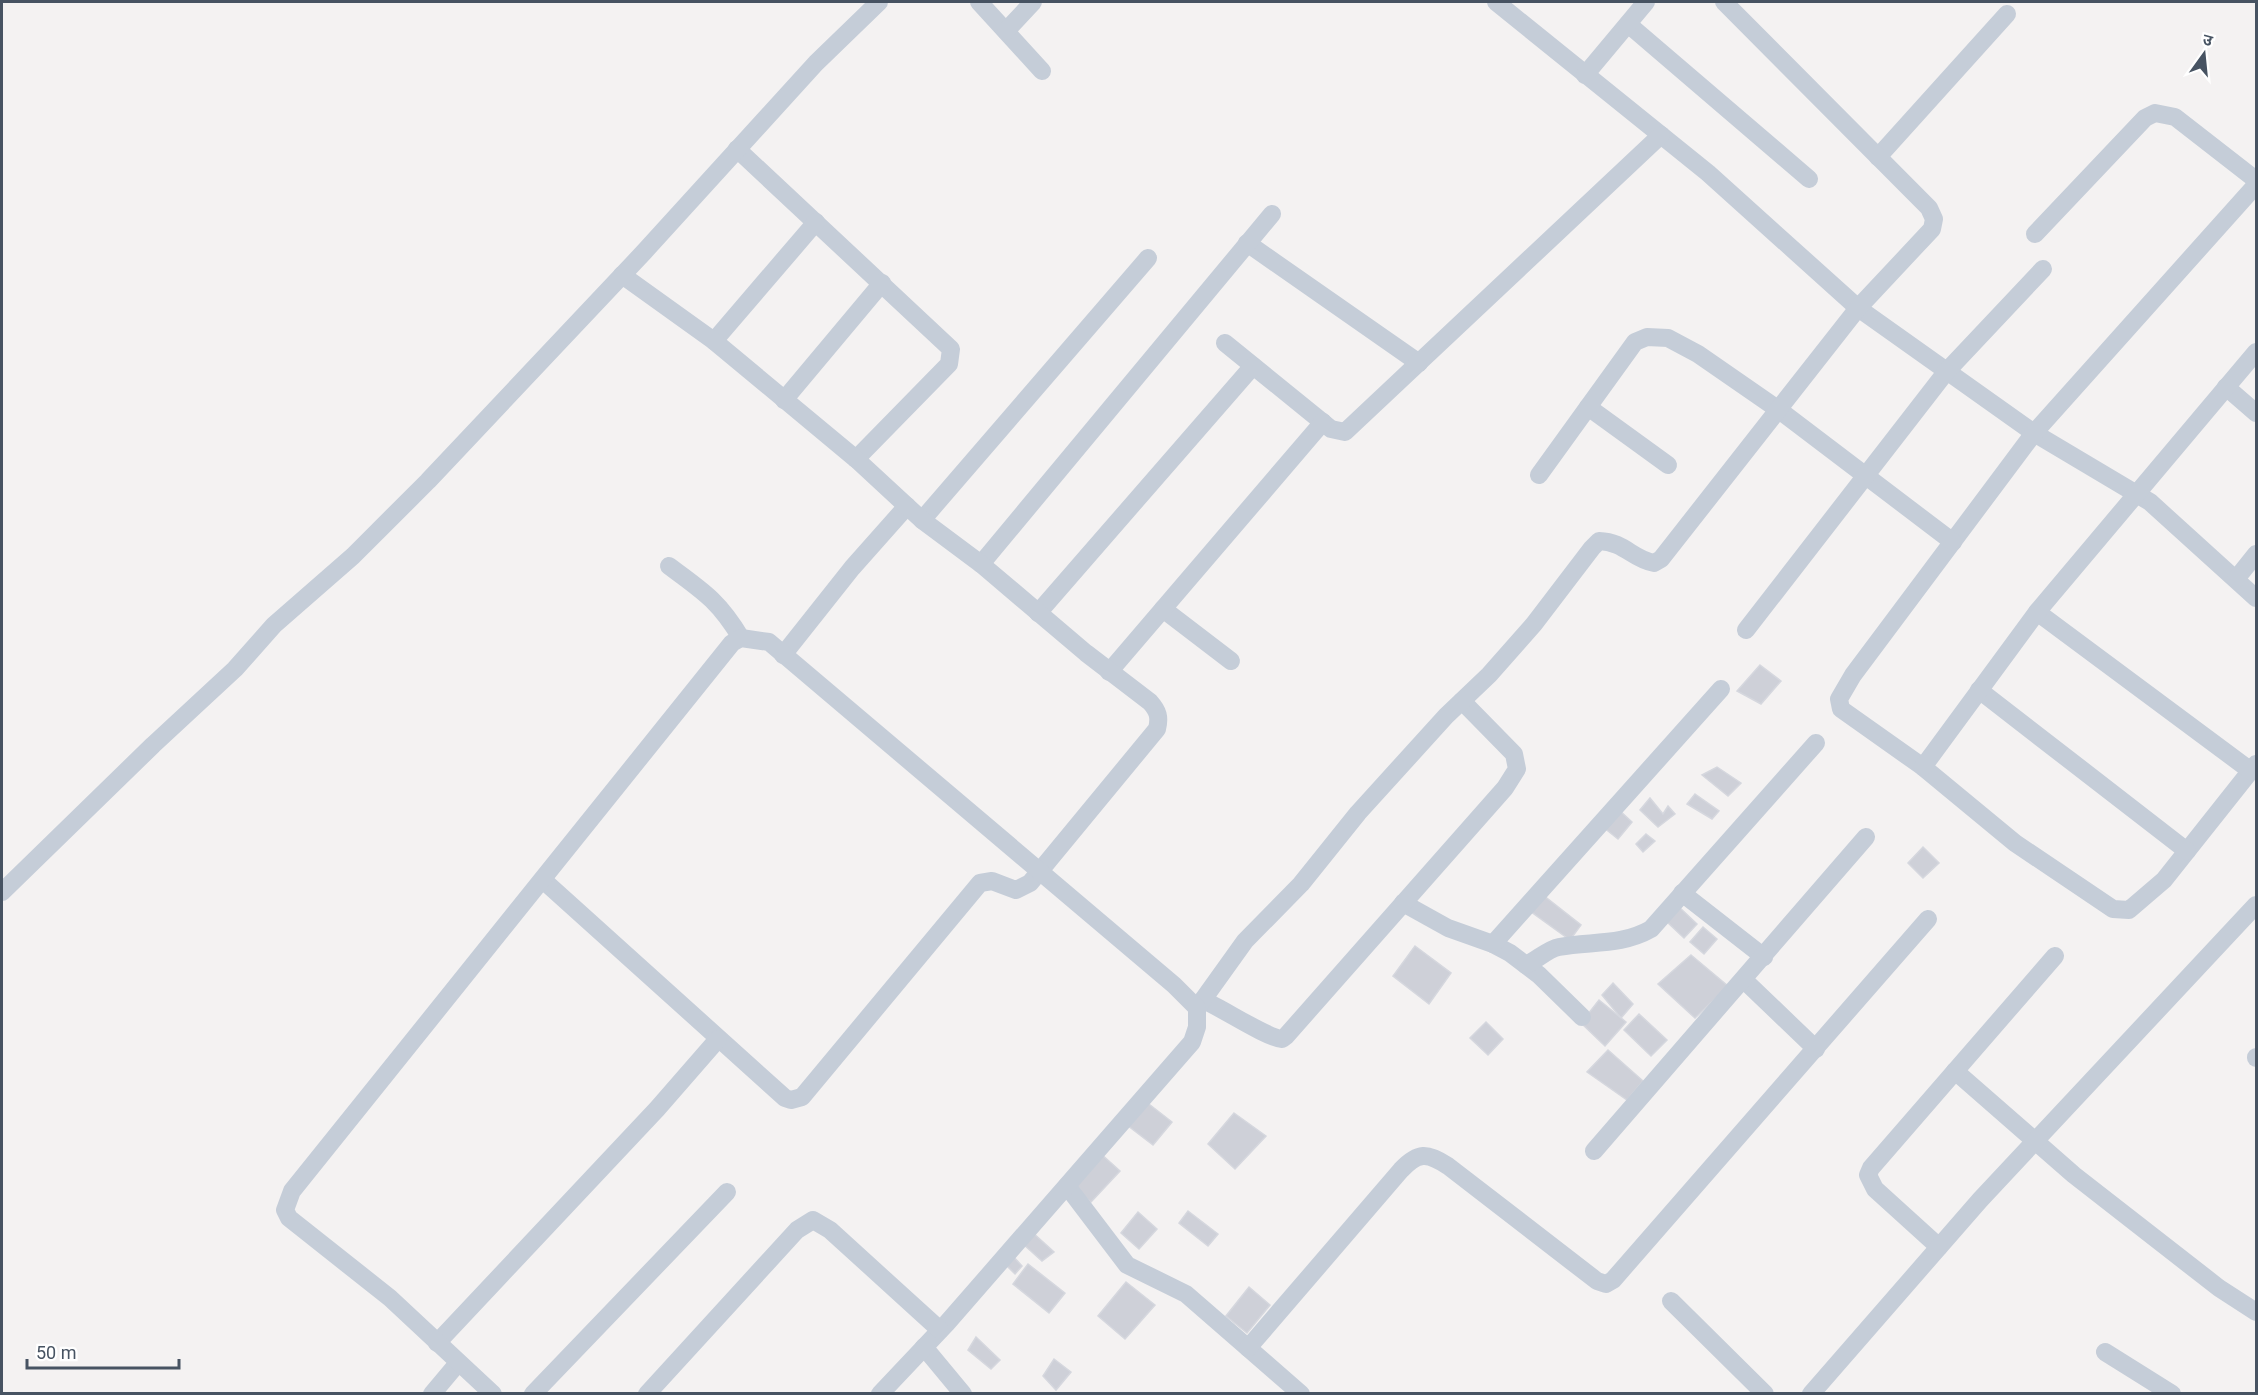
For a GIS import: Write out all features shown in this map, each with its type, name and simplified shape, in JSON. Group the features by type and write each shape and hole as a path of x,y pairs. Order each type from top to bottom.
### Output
{"street":[{"path":"2,892 235,669 274,625 353,556 428,481 622,275 816,63 879,2"},
{"path":"979,2 1042,71"},
{"path":"1006,31 1033,2"},
{"path":"1499,2 1585,75 1708,173 1858,308 2034,433 2150,502 2256,598"},
{"path":"1585,75 1646,2"},
{"path":"880,1394 940,1330 1192,1042 1197,1027 1200,1004 1245,941 1301,884 1358,813 1489,675 1599,541 1622,545 1639,559 1647,562 1654,563 1660,559 1858,308 1932,229 1934,219 1929,208 1724,2"},
{"path":"1878,157 2007,14"},
{"path":"1628,24 1809,179"},
{"path":"2035,234 2145,118 2155,113 2175,117 2256,180"},
{"path":"1226,343 1331,429 1345,432 1661,135"},
{"path":"738,149 945,343 952,356 949,364 856,459"},
{"path":"2037,612 2254,768 2164,880 2129,910 2113,909 2015,843 1923,767 1841,709 1839,699 1853,675 2034,433 2256,185"},
{"path":"981,564 1272,214"},
{"path":"714,340 816,222"},
{"path":"1247,243 1419,363"},
{"path":"922,520 1148,258"},
{"path":"1746,630 1946,372 2043,268"},
{"path":"543,880 785,1098 796,1100 802,1097 980,883 992,881 1005,887 1023,889 1156,729 1159,720 1156,710 981,564 922,520 856,459 714,340 622,275"},
{"path":"784,400 882,283"},
{"path":"1539,475 1635,342 1647,337 1668,338 1779,410 1953,542"},
{"path":"1923,767 2037,612 2256,352"},
{"path":"1038,613 1253,366"},
{"path":"2226,387 2256,413"},
{"path":"1588,407 1668,465"},
{"path":"1110,672 1323,422"},
{"path":"783,655 852,568 907,506"},
{"path":"2236,579 2256,554"},
{"path":"669,566 712,597 725,611 741,638"},
{"path":"1163,609 1231,662"},
{"path":"493,1394 390,1298 290,1218 285,1210 286,1203 298,1183 732,643 741,638 769,642 1174,985 1200,1004 1235,1015 1272,1038 1282,1039 1505,788 1517,769 1514,754 1462,701"},
{"path":"1493,944 1721,689"},
{"path":"1979,690 2187,852"},
{"path":"1527,965 1560,947 1585,946 1642,934 1651,929 1816,743"},
{"path":"1594,1151 1866,837"},
{"path":"1682,893 1764,957"},
{"path":"1403,903 1440,925 1493,944 1527,965 1582,1017"},
{"path":"1811,1394 2034,1142 2256,905"},
{"path":"1248,1348 1401,1170 1411,1159 1419,1156 1438,1160 1597,1281 1606,1284 1613,1280 1928,919"},
{"path":"1939,1247 1875,1189 1868,1175 1871,1168 2055,956"},
{"path":"1744,980 1816,1049"},
{"path":"437,1343 657,1109 718,1039"},
{"path":"1955,1071 2034,1142 2219,1288 2256,1312"},
{"path":"1067,1185 1127,1265 1186,1294 1301,1394"},
{"path":"532,1394 727,1192"},
{"path":"647,1394 797,1230 813,1220 830,1230 940,1330"},
{"path":"1671,1301 1765,1394"},
{"path":"924,1347 963,1394"},
{"path":"2105,1352 2172,1394"},
{"path":"432,1394 458,1363"}],"building":[{"path":"1760,665 1781,681 1761,704 1737,691"},
{"path":"1717,767 1741,783 1728,796 1702,775"},
{"path":"1695,794 1719,811 1712,819 1687,804"},
{"path":"1650,798 1663,814 1668,806 1675,814 1658,827 1640,810"},
{"path":"1619,810 1632,822 1618,839 1603,827"},
{"path":"1646,834 1655,841 1643,852 1636,844"},
{"path":"1923,847 1939,863 1923,878 1908,863"},
{"path":"1543,895 1581,925 1570,940 1530,911"},
{"path":"1679,907 1697,924 1684,938 1666,921"},
{"path":"1703,927 1717,939 1704,954 1690,942"},
{"path":"1415,946 1451,973 1429,1004 1393,976"},
{"path":"1691,955 1728,986 1695,1018 1658,984"},
{"path":"1613,983 1633,1004 1621,1018 1602,995"},
{"path":"1599,1000 1626,1022 1605,1046 1581,1023"},
{"path":"1639,1014 1667,1040 1651,1056 1624,1030"},
{"path":"1486,1022 1503,1039 1488,1055 1470,1038"},
{"path":"1608,1050 1643,1081 1627,1100 1587,1072"},
{"path":"1145,1101 1172,1122 1153,1145 1123,1122"},
{"path":"1234,1113 1266,1136 1235,1169 1208,1144"},
{"path":"1100,1153 1120,1171 1091,1202 1071,1185"},
{"path":"1188,1211 1218,1234 1208,1246 1179,1223"},
{"path":"1138,1212 1157,1229 1139,1249 1121,1233"},
{"path":"1032,1232 1054,1252 1042,1261 1023,1244"},
{"path":"1011,1254 1022,1266 1015,1274 1004,1263"},
{"path":"1028,1264 1065,1293 1049,1313 1013,1284"},
{"path":"1126,1282 1155,1305 1125,1339 1098,1316"},
{"path":"1249,1287 1270,1305 1247,1333 1226,1316"},
{"path":"976,1337 1000,1360 991,1369 968,1350"},
{"path":"1054,1359 1071,1372 1056,1390 1043,1376"}]}
